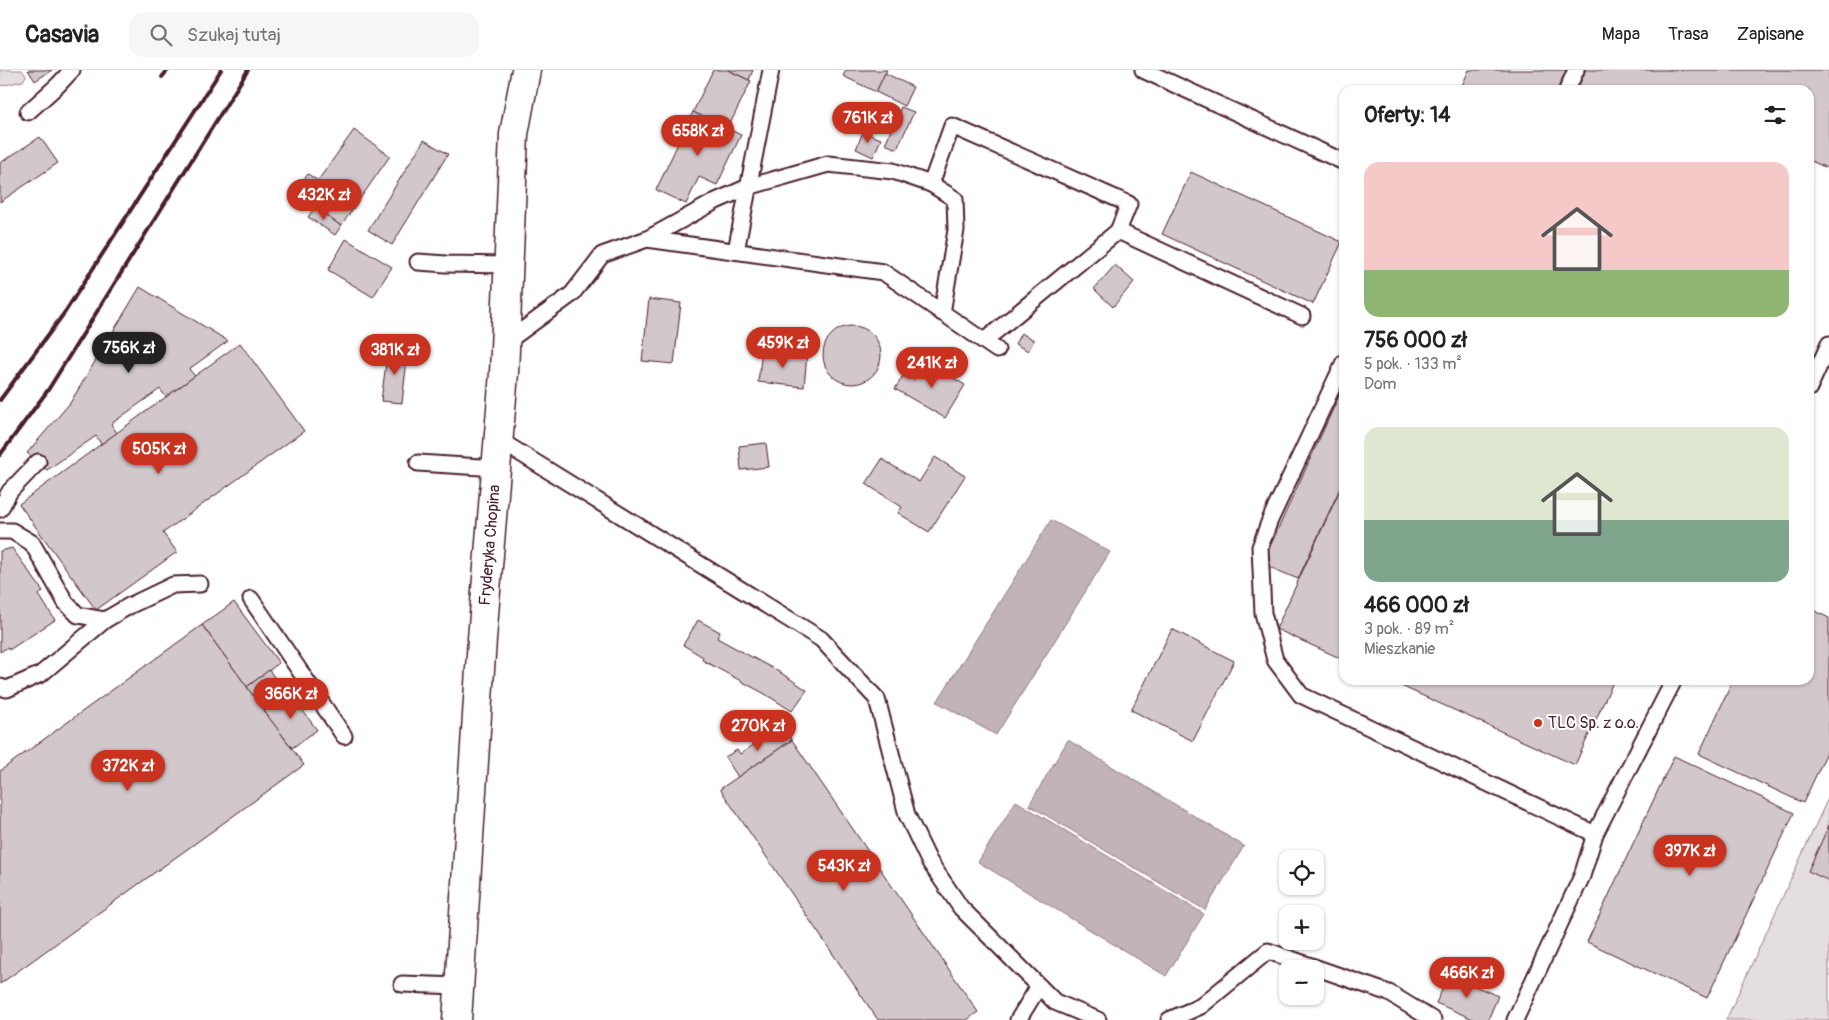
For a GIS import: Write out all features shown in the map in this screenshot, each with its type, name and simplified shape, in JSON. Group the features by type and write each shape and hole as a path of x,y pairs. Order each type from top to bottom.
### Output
{"street":[{"name":"Fryderyka Chopina","path":"457,1020 482,639 506,343 514,134 526,70"}],"lane":[{"path":"28,112 72,70"},
{"path":"736,251 771,70"},
{"path":"1142,70 1339,160"},
{"path":"1569,85 1576,70"},
{"path":"931,184 952,126 1129,204 1118,231 984,341"},
{"path":"506,343 572,294 602,255 647,239 716,201 748,186 828,164 894,172 931,184 955,199 956,230 942,312"},
{"path":"1118,231 1302,316"},
{"path":"647,239 883,272 997,350"},
{"path":"418,262 509,265"},
{"path":"1814,366 1829,344"},
{"path":"1339,373 1270,520 1260,548 1263,613 1275,660 1301,695 1595,834"},
{"path":"499,440 822,639 877,699 908,815 929,861 961,908 1055,1002 1098,1020"},
{"path":"0,509 10,491 38,462"},
{"path":"418,463 497,468"},
{"path":"0,531 12,531 32,544 66,603 78,615 105,620"},
{"path":"0,686 7,688 41,674 105,620 129,606 172,585 200,584"},
{"path":"251,599 344,736"},
{"path":"1515,1020 1582,876 1595,834 1671,685"},
{"path":"1169,1020 1201,1006 1268,951 1389,993 1433,1020"},
{"path":"402,984 460,986"},
{"path":"1018,1020 1039,986"}],"shaded area":[{"path":"0,70 22,70 26,76 23,81 0,86"},
{"path":"1051,520 1110,552 996,735 937,702"},
{"path":"1068,740 1244,846 1205,910 1029,805"},
{"path":"1829,796 1829,1020 1726,1020"},
{"path":"1016,801 1204,914 1166,976 978,862"}],"building":[{"path":"28,70 52,70 35,81"},
{"path":"713,70 728,70 751,81 728,128 693,112"},
{"path":"728,70 753,70 749,80"},
{"path":"846,70 887,70 876,92 843,76"},
{"path":"1469,70 1829,70 1829,169 1814,162 1814,85 1462,85"},
{"path":"885,73 913,87 904,106 876,92"},
{"path":"901,107 914,112 897,149 885,144"},
{"path":"693,112 741,135 717,185 699,177 686,204 656,190"},
{"path":"354,130 390,156 341,226 304,200"},
{"path":"863,132 881,139 873,157 856,149"},
{"path":"40,137 58,163 0,202 0,163"},
{"path":"424,140 448,154 392,245 368,230"},
{"path":"1191,172 1339,241 1339,248 1313,304 1162,234"},
{"path":"308,174 318,181 304,200 294,193"},
{"path":"315,207 341,226 335,235 308,217"},
{"path":"346,239 392,267 373,297 328,270"},
{"path":"1115,265 1134,282 1113,307 1094,289"},
{"path":"140,287 228,341 189,369 195,376 166,397 160,389 111,424 117,433 101,444 96,436 47,470 27,453 70,403"},
{"path":"649,299 681,303 674,364 642,361"},
{"path":"852,326 863,328 876,339 881,355 879,366 868,379 852,384 841,382 828,371 823,355 825,344 836,331"},
{"path":"1021,333 1034,340 1028,351 1015,344"},
{"path":"240,343 304,431 163,533 177,552 96,610 19,504"},
{"path":"388,348 408,351 402,403 381,401"},
{"path":"762,351 807,355 804,387 758,382"},
{"path":"925,361 965,385 945,418 895,389 904,374 914,380"},
{"path":"1339,396 1339,491 1298,579 1262,564"},
{"path":"766,443 769,467 741,470 739,446"},
{"path":"935,457 965,476 929,532 898,513 902,507 866,484 882,459 919,482"},
{"path":"1339,492 1339,658 1276,629"},
{"path":"12,548 43,591 39,595 55,620 9,650 8,647 0,652 0,551"},
{"path":"234,602 279,663 247,687 202,625"},
{"path":"1814,610 1829,618 1829,748 1803,803 1699,754 1731,685 1814,685"},
{"path":"698,620 720,632 717,638 781,673 807,690 792,711 702,660 703,657 683,645"},
{"path":"202,625 304,765 0,984 0,771"},
{"path":"1172,629 1234,661 1193,741 1131,710"},
{"path":"269,670 287,695 264,711 247,687"},
{"name":"TLC Sp. z o.o.","path":"1399,685 1612,685 1575,765"},
{"path":"290,693 317,730 292,748 264,711"},
{"path":"782,726 792,740 738,777 725,757 737,750 740,754"},
{"path":"792,740 978,1012 967,1020 878,1020 720,789"},
{"path":"1674,756 1794,813 1707,998 1587,942"},
{"path":"1829,825 1829,881 1808,871"},
{"path":"1449,975 1498,996 1488,1020 1475,1020 1436,1003"}],"railway":[{"path":"162,77 168,70"},
{"path":"0,400 65,312 221,70"},
{"path":"0,455 48,390 248,70"}],"place":[{"name":"TLC Sp. z o.o.","path":"1538,723"}]}
